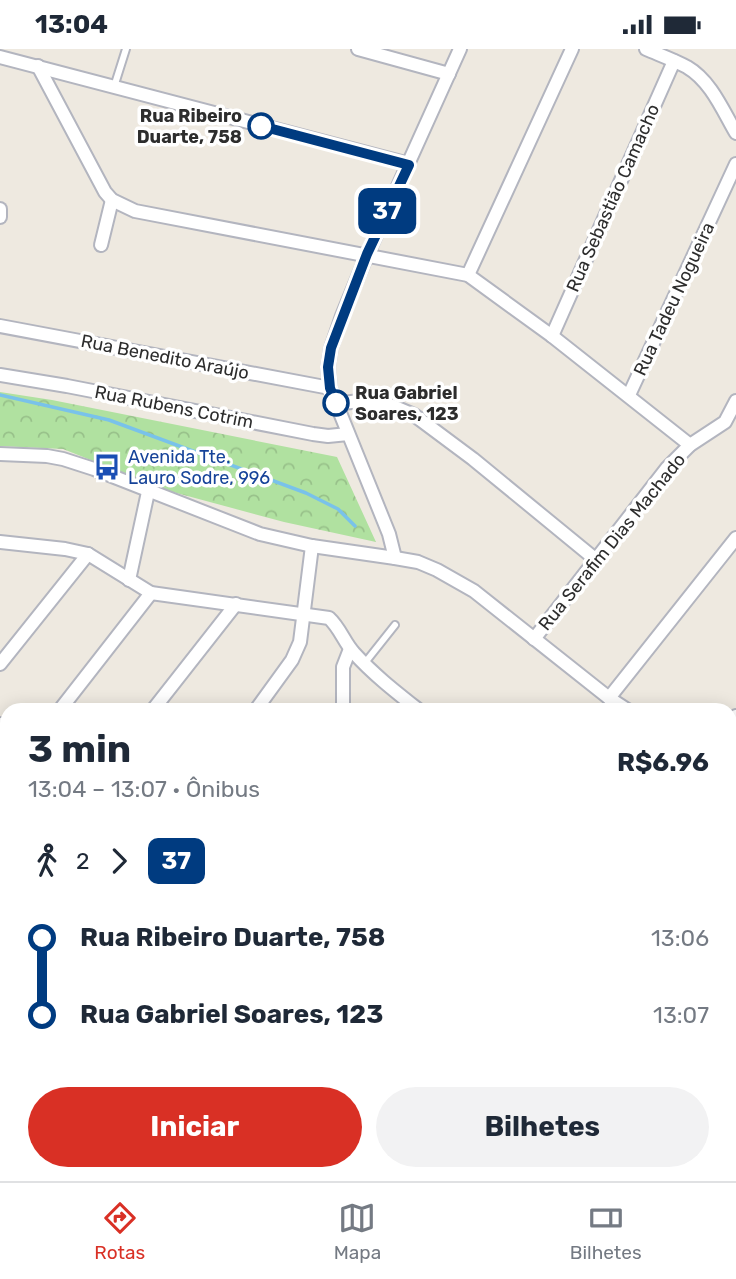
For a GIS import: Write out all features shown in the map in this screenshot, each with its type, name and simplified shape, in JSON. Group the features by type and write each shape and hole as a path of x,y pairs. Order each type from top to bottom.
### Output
{"street":[{"path":"358,49 449,74"},
{"path":"395,558 389,534 330,388 328,367 331,348 367,254 460,49"},
{"path":"468,275 572,49"},
{"path":"646,49 688,68 707,85 736,134"},
{"path":"0,57 409,165"},
{"name":"Rua Sebastião Camacho","path":"552,336 674,61"},
{"path":"38,66 112,200 135,211 468,275 552,336 690,445"},
{"name":"Rua Tadeu Nogueira","path":"629,395 736,163"},
{"path":"101,245 112,200"},
{"path":"0,209 0,217"},
{"name":"Rua Benedito Araújo","path":"0,326 330,388"},
{"name":"Rua Rubens Cotrim","path":"0,375 313,434 348,434"},
{"path":"336,404 359,401 390,405 414,415 473,459 595,559"},
{"name":"Rua Serafim Dias Machado","path":"534,639 667,468 690,445 724,422 736,401"},
{"path":"0,454 63,459 260,534 312,546 418,562 453,577 617,703"},
{"path":"130,580 149,492"},
{"path":"609,698 736,538"},
{"path":"1,543 88,554 151,593 329,618 372,673 410,703"},
{"path":"261,703 292,660 300,642 312,546"},
{"path":"0,664 88,554"},
{"path":"66,703 151,593"},
{"path":"158,703 236,604"},
{"path":"343,703 343,667 351,649"}],"lane":[{"path":"114,88 126,49"},
{"path":"364,664 395,625"}],"green space":[{"path":"0,392 337,457 376,542 284,522 169,491 63,449 0,446"}],"waterway":[{"path":"0,395 109,420 306,493 338,509 355,526"}],"bus line":[{"name":"37","path":"261,126 409,165 367,254 331,348 328,367 330,388 336,403"}],"place":[{"name":"Rua Ribeiro Duarte, 758","path":"261,126"},
{"name":"Rua Gabriel Soares, 123","path":"336,403"},
{"name":"Avenida Tte. Lauro Sodre, 996","path":"107,467"}]}
